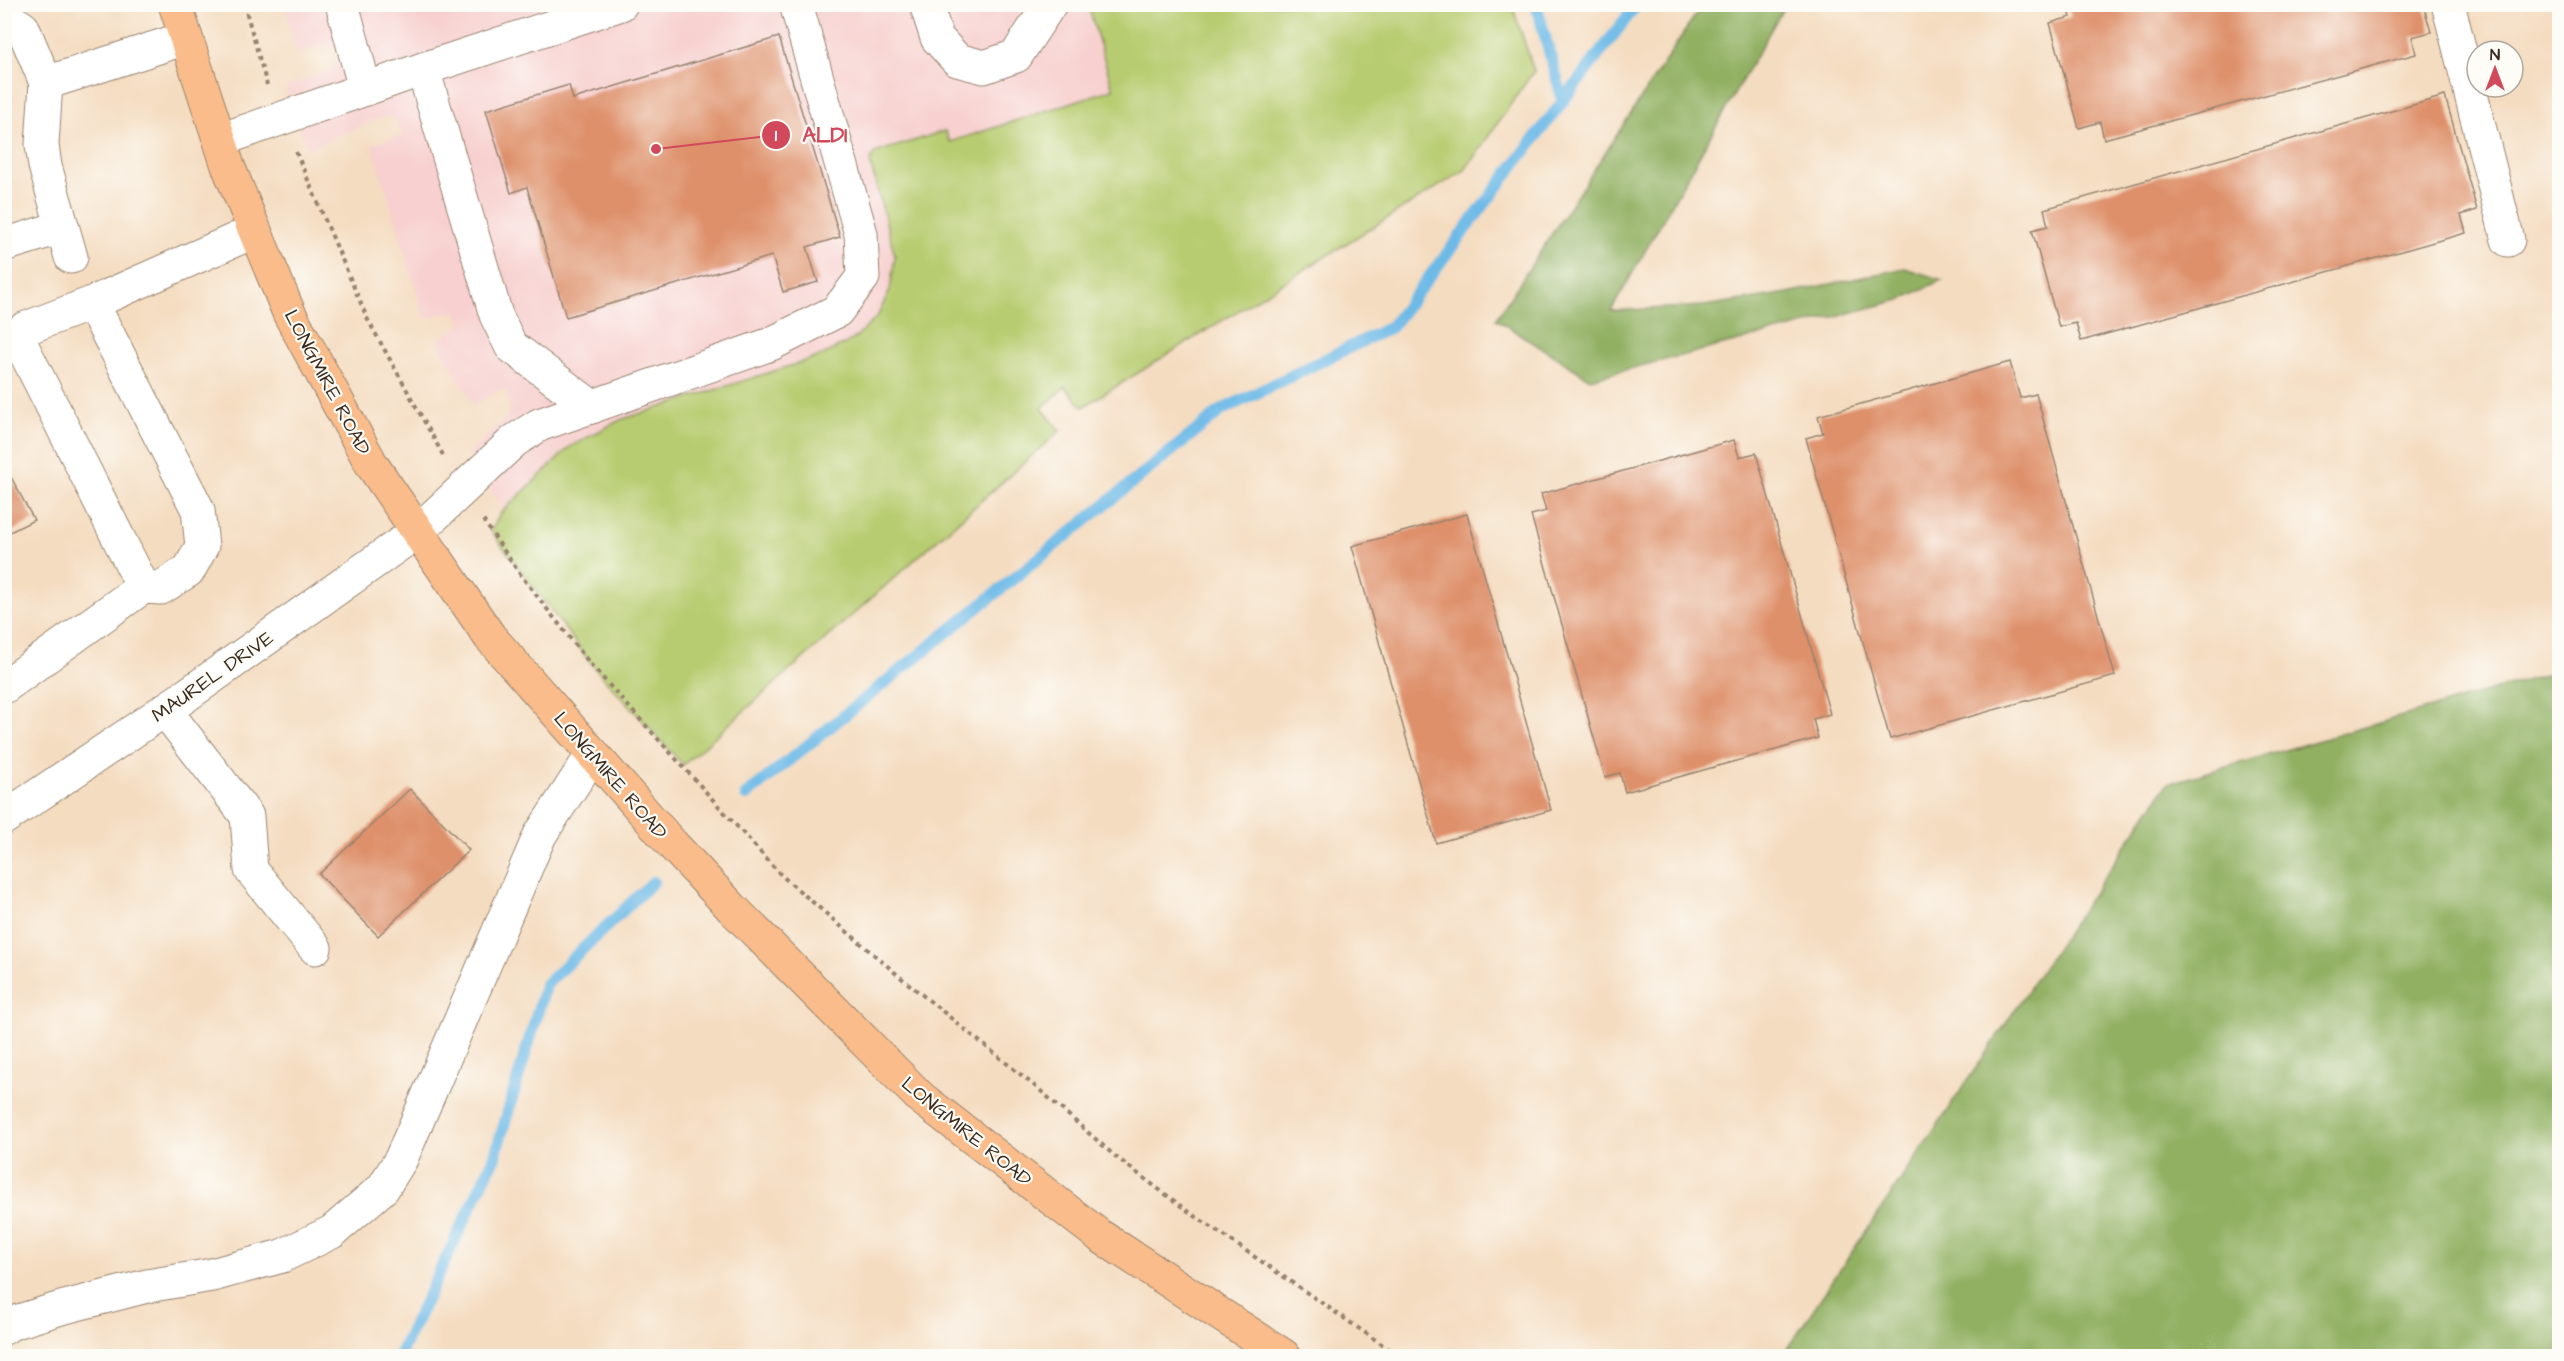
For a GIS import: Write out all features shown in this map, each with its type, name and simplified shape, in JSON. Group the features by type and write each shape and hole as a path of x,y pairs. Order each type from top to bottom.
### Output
{"main road":[{"name":"LONGMIRE ROAD","path":"176,4 220,140 289,313 372,465 490,637 732,908 921,1098 1100,1236 1284,1356"}],"street":[{"path":"342,4 365,89"},
{"path":"220,140 423,69 621,4"},
{"name":"MAUREL DRIVE","path":"4,818 165,710 418,531 514,441 540,425 771,345 837,311 863,277 861,234 796,4"},
{"path":"926,4 937,38 957,60 984,67 1016,56 1050,4"},
{"path":"2448,4 2508,240"},
{"path":"4,16 23,28 46,83 42,145 45,166 67,242 4,245"},
{"path":"46,83 186,38"},
{"path":"423,69 496,315 506,335 512,346 592,406"},
{"path":"143,587 20,342 24,329 93,303 255,231"},
{"path":"4,687 143,587 161,588 189,570 202,546 198,510 93,303"},
{"path":"165,710 247,816 251,870 315,948"},
{"path":"4,1328 9,1324 61,1308 147,1286 212,1275 282,1256 332,1232 383,1188 401,1159 540,835 593,754"}],"path":[{"path":"244,4 267,85 368,320 462,490 522,577 592,666 781,875 1042,1092 1116,1157 1185,1209 1399,1356"}],"shaded area":[{"path":"284,5 1087,5 1113,89 949,141 945,130 874,152 869,163 895,256 889,290 877,317 854,338 821,355 620,419 571,446 503,509 467,454 508,415 510,403 506,391 499,390 474,405 437,341 461,325 457,312 425,319 372,145 402,135 397,121 391,117 383,117 308,149 285,88 331,69 338,57 336,50 329,46 321,46 298,54"}],"green space":[{"path":"1088,5 1512,5 1534,71 1465,170 1083,407 1065,387 1042,408 1060,431 683,765 593,666 491,531 500,514 571,446 620,420 821,356 854,339 877,317 890,290 895,256 870,162 874,153 945,131 950,142 1113,89"},
{"path":"1702,5 1785,5 1611,311 1704,306 1788,293 1905,268 1942,280 1900,300 1590,379 1496,319"},
{"path":"2559,671 2559,1356 1782,1356 2167,784"}],"building":[{"path":"2067,4 2423,4 2431,32 2412,37 2416,54 2104,139 2100,122 2079,128 2050,23 2071,17"},
{"path":"779,37 840,237 807,247 818,282 783,292 772,256 566,317 527,187 511,193 486,110 569,85 573,99"},
{"path":"2445,96 2477,210 2461,215 2466,233 2081,341 2076,323 2059,327 2032,230 2048,226 2044,209"},
{"path":"2010,362 2020,398 2036,394 2115,676 1890,739 1806,438 1823,433 1818,416"},
{"path":"1734,440 1739,457 1756,453 1830,714 1813,719 1818,738 1625,792 1620,773 1605,777 1531,515 1546,511 1541,494"},
{"path":"4,464 34,520 4,535"},
{"path":"1467,514 1551,810 1436,843 1352,546"},
{"path":"410,789 469,850 378,936 319,874"}],"waterway":[{"path":"1536,4 1563,101"},
{"path":"746,795 1222,410 1391,327 1637,4"},
{"path":"399,1356 494,1159 546,984 653,882"}],"place":[{"name":"ALDI","path":"656,149"}]}
